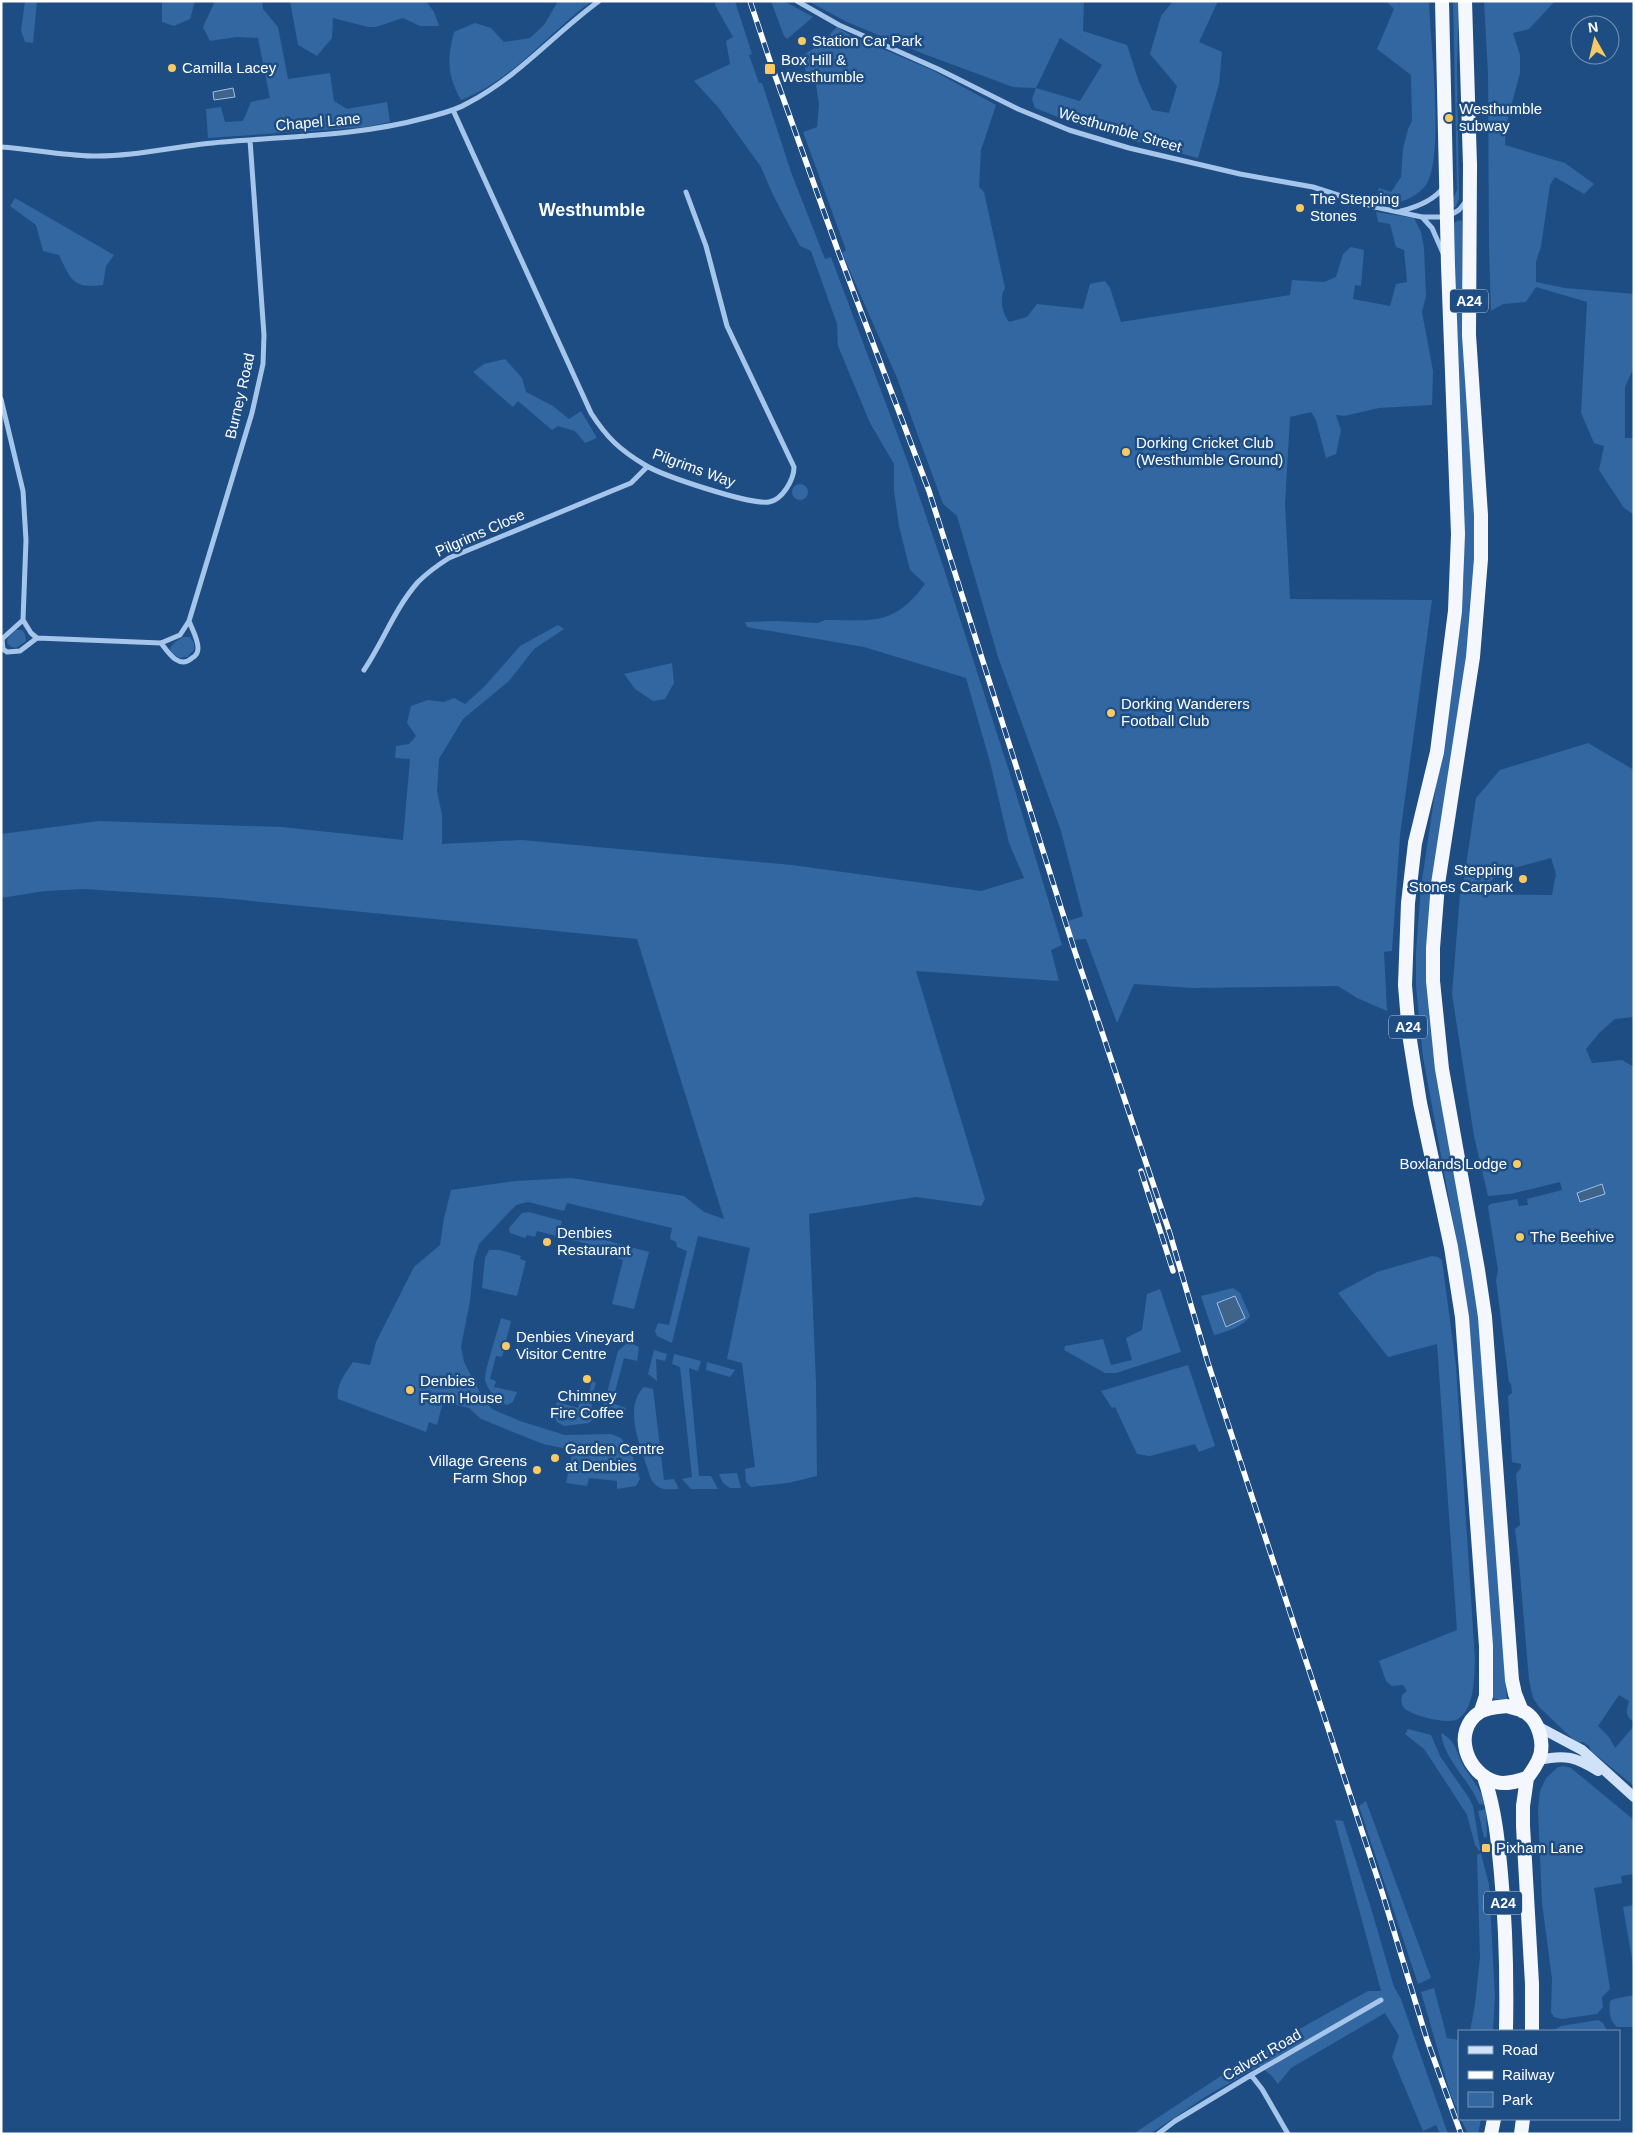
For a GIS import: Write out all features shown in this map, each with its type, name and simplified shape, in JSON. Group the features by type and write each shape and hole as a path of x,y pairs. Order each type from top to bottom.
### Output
{"highway":[{"name":"A24","path":"1442,1 1448,265 1458,524 1457,574 1455,611 1437,752 1415,843 1408,903 1405,985 1409,1034 1420,1103 1451,1247 1462,1318 1486,1646 1486,1696 1481,1712"},
{"name":"A24","path":"1465,1 1470,196 1469,335 1481,515 1479,589 1473,657 1438,884 1433,948 1433,981 1442,1069 1477,1261 1485,1316 1512,1680 1515,1694 1522,1710"},
{"path":"1507,1706 1522,1710 1537,1726 1540,1738 1539,1760 1527,1778 1498,1783 1484,1777 1474,1769 1465,1745 1465,1735 1481,1712 1495,1707 1507,1706"},
{"name":"A24","path":"1484,1777 1493,1807 1503,1899 1507,1982 1506,2030"},
{"name":"A24","path":"1527,1778 1523,1806 1523,1826 1532,1984 1532,2030"},
{"path":"1521,2134 1523,2120"}],"main road":[{"path":"1537,1726 1582,1750 1634,1797"},
{"path":"1539,1760 1563,1756 1575,1758 1612,1779"}],"street":[{"name":"Chapel Lane","path":"1,147 69,154 113,156 194,145 326,136 403,124 453,110 467,104 514,73 599,1"},
{"name":"Westhumble Street","path":"797,1 839,25 1069,130 1129,148 1201,166 1313,187 1374,206 1422,216 1447,217"},
{"name":"Pilgrims Way","path":"453,110 591,413 604,434 647,467 712,490 762,502 770,502 777,499 787,487 794,474 794,467 727,326 706,246 686,192"},
{"name":"Burney Road","path":"37,638 161,642 180,635 189,621 252,413 263,364 264,335 250,140"},
{"name":"Westhumble Street","path":"1398,211 1414,208 1431,199 1440,192 1446,183"},
{"path":"1447,217 1459,210 1470,196"},
{"path":"1422,216 1432,228 1448,265"},
{"path":"1,400 23,491 26,540 23,620 31,633 37,638 20,651 7,652 3,649 2,639 23,620"},
{"name":"Pilgrims Close","path":"364,670 397,612 417,583 430,571 449,558 631,483 647,467"},
{"path":"161,642 168,653 176,660 186,661 192,658 197,654 198,646 189,621"},
{"name":"Calvert Road","path":"1158,2134 1175,2121 1251,2075 1381,2000"},
{"path":"1251,2075 1262,2089 1288,2134"}],"green space":[{"path":"25,1 37,1 33,43 25,42 21,30"},
{"path":"162,1 195,1 190,19 174,26 162,22"},
{"path":"215,1 262,1 263,9 278,27 288,79 330,73 334,101 347,109 387,102 390,122 365,127 208,138 206,109 221,107 225,122 243,121 251,102 270,98 258,38 237,37 210,41 203,27"},
{"path":"290,1 426,1 434,12 439,26 420,26 403,18 376,27 368,27 333,18 332,38 317,56 298,45"},
{"path":"558,1 592,1 513,69 479,92 461,100 453,83 449,59 454,32 475,23 491,28 504,42 530,38 544,25"},
{"path":"716,1 735,1 752,54 749,55 759,83 762,83 791,172 825,259 831,257 907,460 1010,774 1062,945 1051,950 1059,981 916,971 985,1199 981,1206 916,1197 809,1214 816,1383 817,1476 788,1483 751,1487 746,1482 745,1469 755,1467 742,1363 727,1359 750,1248 698,1236 672,1343 657,1336 655,1331 658,1323 669,1325 687,1251 677,1247 676,1242 670,1239 672,1228 567,1203 564,1211 528,1202 516,1205 479,1244 474,1260 470,1301 461,1347 464,1362 484,1400 492,1409 520,1421 565,1435 611,1434 621,1438 631,1451 640,1479 636,1486 617,1489 617,1481 589,1478 587,1486 566,1483 573,1450 543,1444 481,1419 469,1408 443,1402 437,1425 429,1422 426,1432 338,1399 338,1389 353,1362 370,1365 376,1342 414,1267 440,1245 451,1190 515,1181 571,1178 684,1196 704,1212 724,1219 637,939 222,898 84,889 45,891 1,898 1,834 99,821 282,827 403,840 410,759 395,758 396,746 409,744 416,736 407,723 411,706 428,700 444,702 454,698 465,704 484,687 520,646 558,625 564,629 534,649 509,681 463,719 439,759 437,791 442,815 442,844 522,840 792,865 981,891 1024,878 1009,843 990,762 966,678 864,647 747,627 745,622 818,623 825,620 869,620 881,618 903,608 925,584 910,570 899,526 894,491 894,464 870,423 838,346 837,324 811,251 800,246 773,195 761,167 718,107 694,81 730,64 726,41 733,37 715,5"},
{"path":"771,1 784,1 813,17 787,39 784,36"},
{"path":"808,1 1084,1 1083,31 1127,45 1139,82 1152,110 1169,113 1177,86 1150,54 1161,16 1173,1 1218,1 1199,42 1222,52 1219,84 1198,158 1086,128 1035,108 1032,99 1036,88 1013,87 924,54 847,22","holes":["1060,38 1102,65 1080,101 1036,88"]},
{"path":"1386,1 1429,1 1435,97 1435,150 1432,170 1426,185 1416,195 1394,204 1377,196 1379,188 1391,192 1401,177 1403,149 1412,121 1411,75 1377,49 1394,9"},
{"path":"1453,1 1459,1 1457,67 1459,198 1456,207 1453,207 1453,199 1457,190"},
{"path":"1484,1 1555,1 1529,29 1513,33 1520,55 1520,73 1506,125 1505,145 1565,163 1594,184 1584,194 1555,177 1550,185 1541,246 1536,262 1536,282 1565,288 1634,294 1634,367 1625,387 1625,438 1634,438 1634,515 1624,508 1599,470 1604,446 1594,443 1581,413 1587,302 1536,287 1526,302 1503,304 1491,311 1488,75"},
{"path":"837,27 850,35 932,70 996,105 981,150 979,187 984,192 1005,288 1002,296 1002,305 1009,322 1027,317 1037,304 1083,309 1090,284 1105,281 1110,288 1121,322 1290,295 1292,280 1324,282 1336,277 1343,254 1351,247 1364,250 1361,286 1355,285 1353,299 1390,306 1396,284 1407,282 1404,250 1396,247 1390,224 1378,222 1376,212 1414,218 1421,232 1424,248 1426,296 1422,312 1433,371 1432,405 1379,408 1344,416 1336,415 1341,430 1336,454 1326,458 1316,420 1311,412 1290,417 1285,504 1290,599 1432,600 1400,835 1392,951 1384,952 1387,1011 1357,998 1338,986 1193,988 1134,984 1117,1023 1086,939 1074,940 1068,921 1083,916 1061,831 998,657 957,516 943,504 897,378 842,253 846,250 803,132 817,127 819,104 816,85 806,73 802,56 819,45"},
{"path":"15,198 114,255 106,266 103,285 85,286 79,284 70,277 59,255 43,251 36,225 10,206"},
{"path":"1459,220 1462,221 1464,357 1475,528 1475,561 1468,646 1449,769 1428,993 1435,1063 1462,1209 1479,1317 1507,1699 1495,1699 1493,1697 1490,1625 1460,1260 1423,1057 1416,986 1416,951 1421,887 1456,651 1464,577 1454,223"},
{"path":"505,359 522,378 526,392 553,406 569,419 581,411 597,438 585,443 575,431 558,426 552,430 518,401 513,407 473,372 484,364"},
{"path":"800,484 806,486 808,492 806,498 800,500 794,498 792,492 794,486"},
{"path":"16,630 22,630 26,641 16,648 11,647 7,643 8,638"},
{"path":"183,637 190,637 194,643 194,650 187,657 179,658 172,653 170,648"},
{"path":"672,663 674,683 665,699 653,701 635,689 624,674"},
{"path":"1588,743 1634,770 1634,1017 1615,1019 1599,1033 1586,1049 1592,1063 1622,1060 1634,1067 1634,1722 1627,1713 1629,1701 1619,1695 1598,1726 1609,1737 1615,1748 1634,1726 1634,1786 1591,1751 1589,1746 1583,1742 1577,1743 1539,1707 1533,1698 1529,1680 1515,1529 1520,1525 1516,1474 1521,1468 1521,1464 1512,1462 1508,1396 1512,1393 1496,1280 1498,1270 1488,1207 1490,1204 1517,1199 1519,1206 1528,1205 1527,1199 1562,1190 1560,1182 1510,1194 1488,1196 1474,1136 1452,994 1460,894 1552,895 1556,874 1551,858 1499,872 1487,885 1463,886 1476,798 1500,770"},
{"path":"529,1212 562,1221 560,1228 649,1252 634,1309 612,1304 623,1260 617,1258 619,1252 537,1231 535,1237 527,1235 525,1238 510,1233 509,1228 522,1213"},
{"path":"489,1250 500,1250 521,1256 520,1259 526,1261 517,1296 482,1288 485,1258"},
{"path":"1432,1256 1442,1260 1456,1366 1475,1660 1471,1700 1464,1714 1453,1721 1423,1717 1405,1709 1401,1701 1402,1695 1407,1691 1403,1685 1392,1686 1386,1681 1379,1661 1457,1630 1437,1344 1388,1357 1338,1293 1377,1272"},
{"path":"1233,1288 1240,1293 1250,1316 1239,1326 1214,1335 1201,1296"},
{"path":"1160,1289 1181,1352 1116,1373 1105,1373 1064,1350 1065,1346 1103,1339 1111,1365 1132,1360 1126,1338 1142,1330 1147,1294"},
{"path":"501,1318 511,1321 502,1357 496,1356 490,1379 496,1381 494,1387 517,1392 513,1402 507,1405 493,1394 485,1379"},
{"path":"626,1344 633,1344 639,1347 637,1361 624,1358 612,1403 626,1408 623,1415 618,1419 612,1419 605,1416 603,1408 618,1351"},
{"path":"654,1350 667,1354 665,1361 656,1359 657,1381 648,1374"},
{"path":"674,1354 701,1361 698,1371 689,1368 699,1476 711,1476 718,1489 691,1489 682,1479 692,1477 680,1367 672,1364"},
{"path":"707,1362 735,1370 730,1377 706,1370"},
{"path":"1188,1365 1215,1446 1199,1452 1195,1444 1150,1456 1137,1454 1115,1407 1112,1408 1101,1391"},
{"path":"592,1381 596,1383 591,1399 593,1419 589,1423 564,1426 557,1422 554,1415 557,1402 578,1408 580,1402 586,1404"},
{"path":"644,1387 653,1389 664,1480 674,1479 678,1489 658,1487 652,1481 643,1455 637,1435 634,1414 638,1395"},
{"path":"737,1473 741,1488 730,1488 723,1483 719,1474"},
{"path":"1408,1729 1431,1735 1440,1756 1469,1798 1473,1806 1481,1853 1475,1845 1467,1815 1424,1749 1405,1734"},
{"path":"1441,1733 1453,1744 1486,1805 1479,1804 1452,1761 1443,1743"},
{"path":"1558,1767 1571,1768 1634,1820 1634,1874 1621,1876 1622,1883 1594,1888 1610,1989 1602,1997 1603,2007 1597,2014 1562,2019 1554,2017 1551,2012 1552,1979 1542,1903 1538,1810 1540,1791 1546,1778"},
{"path":"1366,1801 1431,1978 1418,1984 1359,1806"},
{"path":"1486,1809 1487,1837 1484,1838 1478,1811"},
{"path":"1335,1820 1343,1821 1394,1987 1401,1999 1448,2134 1440,2134 1436,2125 1423,2131 1392,2057 1399,2036 1385,2013 1291,2068 1278,2084 1271,2075 1259,2066 1205,2097 1150,2134 1133,2134 1230,2070 1310,2023 1368,1991 1381,1991"},
{"path":"1481,1853 1489,1884 1495,1997 1493,2030 1470,2030 1480,1957 1477,1855"},
{"path":"1634,1905 1634,1964 1633,1964 1623,1907"},
{"path":"1434,1988 1447,2038 1458,2040 1458,2111 1451,2096 1421,1992"},
{"path":"1634,1995 1634,2027 1617,2027 1610,2015 1610,2001"},
{"path":"1598,2020 1603,2023 1606,2030 1555,2030 1561,2026"},
{"path":"1461,2120 1481,2120 1478,2134 1468,2134"}],"shaded area":[{"path":"233,88 235,97 214,100 213,92"},
{"path":"1602,1184 1605,1194 1580,1202 1577,1193"},
{"path":"1235,1296 1245,1318 1226,1327 1217,1303"}],"railway":[{"path":"750,1 838,251 929,491 1075,952 1170,1234 1208,1363 1382,1892 1427,2040 1461,2134"},
{"path":"1141,1171 1173,1271"}],"place":[{"name":"Station Car Park","path":"802,41"},
{"name":"Camilla Lacey","path":"172,68"},
{"name":"Box Hill & Westhumble","path":"770,69"},
{"name":"Westhumble subway","path":"1449,118"},
{"name":"The Stepping Stones","path":"1300,208"},
{"name":"Dorking Cricket Club (Westhumble Ground)","path":"1126,452"},
{"name":"Dorking Wanderers Football Club","path":"1111,713"},
{"name":"Stepping Stones Carpark","path":"1523,879"},
{"name":"Boxlands Lodge","path":"1517,1164"},
{"name":"The Beehive","path":"1520,1237"},
{"name":"Denbies Restaurant","path":"547,1242"},
{"name":"Denbies Vineyard Visitor Centre","path":"506,1346"},
{"name":"Chimney Fire Coffee","path":"587,1379"},
{"name":"Denbies Farm House","path":"410,1390"},
{"name":"Garden Centre at Denbies","path":"555,1458"},
{"name":"Village Greens Farm Shop","path":"537,1470"},
{"name":"Pixham Lane","path":"1486,1848"}],"district":[{"name":"Westhumble","path":"592,210"}]}
